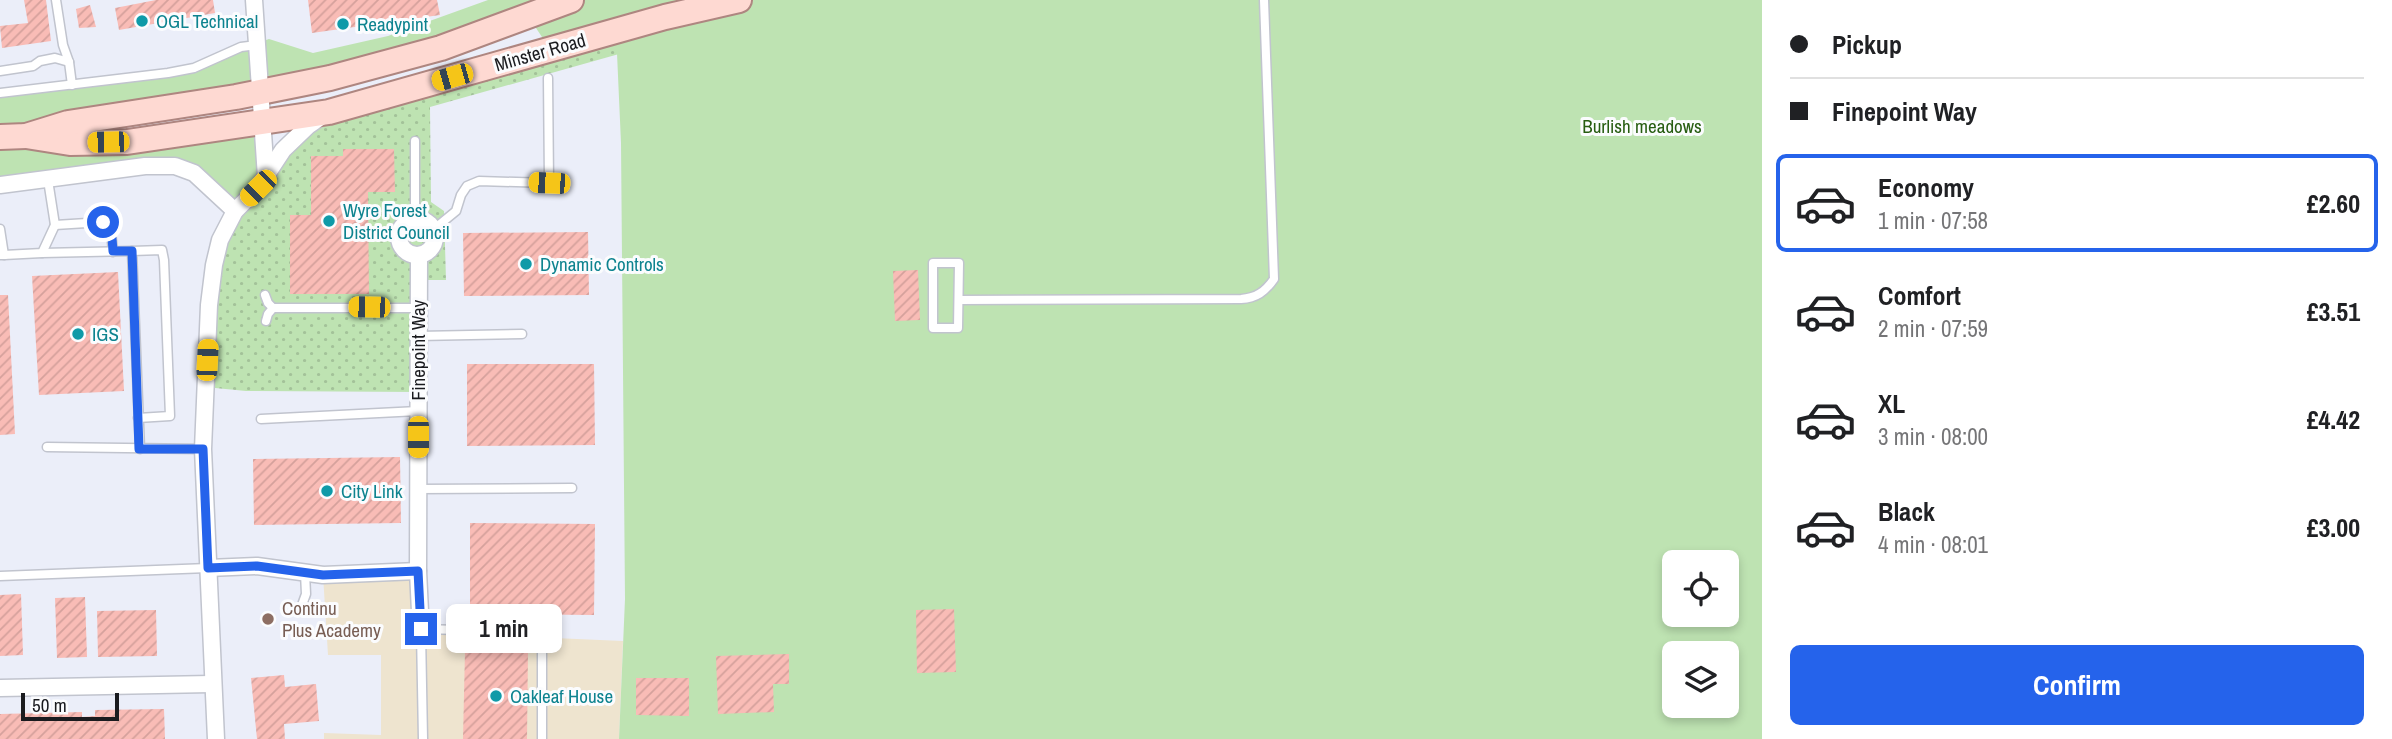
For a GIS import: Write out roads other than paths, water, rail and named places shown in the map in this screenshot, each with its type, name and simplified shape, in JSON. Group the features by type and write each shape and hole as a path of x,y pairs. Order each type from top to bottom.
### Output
{"main road":[{"name":"Minster Road","path":"26,136 68,123 258,93 416,56 571,0"},
{"name":"Minster Road","path":"26,136 70,143 127,142 329,112 665,17 739,0"},
{"path":"0,137 26,136"}],"street":[{"path":"254,0 258,93 266,177"},
{"path":"216,739 211,684 203,449 209,306 214,265 220,240 235,211 258,188 290,143 308,126 329,112"},
{"path":"0,185 145,166 175,166 194,173 235,211"},
{"path":"419,256 407,253 402,248 398,236 403,225 415,219 426,221 434,229"},
{"name":"Finepoint Way","path":"421,631 418,571 419,256 433,246 434,229"},
{"path":"208,568 257,566 323,575 418,571"},
{"path":"0,688 211,684"}],"lane":[{"path":"56,0 72,85"},
{"path":"959,300 1241,299 1253,298 1268,287 1274,279 1264,0"},
{"path":"0,93 168,73 194,68 241,47 257,45"},
{"path":"0,71 33,66 40,61 55,58 69,62"},
{"path":"434,229 456,211 467,186 479,181 549,183 548,78"},
{"path":"415,141 415,219"},
{"path":"42,253 55,225 48,180"},
{"path":"55,225 103,222 111,231 113,251"},
{"path":"0,229 2,255 162,250 170,416 138,418"},
{"path":"132,251 139,449"},
{"path":"933,263 959,263 959,300 958,328 933,328 933,263"},
{"path":"265,295 273,308 418,307"},
{"path":"266,321 273,308"},
{"path":"418,336 522,334"},
{"path":"261,419 418,411"},
{"path":"47,447 203,449"},
{"path":"418,489 572,488"},
{"path":"0,576 208,568"},
{"path":"302,605 306,594 304,573"},
{"path":"423,739 421,631 542,632 542,739"}],"place":[{"name":"OGL Technical","path":"142,21"},
{"name":"Readypint","path":"343,24"},
{"name":"Wyre Forest District Council","path":"329,221"},
{"name":"Dynamic Controls","path":"526,264"},
{"name":"IGS","path":"78,334"},
{"name":"City Link","path":"327,491"},
{"name":"Continu Plus Academy","path":"268,619"},
{"name":"Oakleaf House","path":"496,696"}],"park label":[{"name":"Burlish meadows","path":"1642,126"}]}
